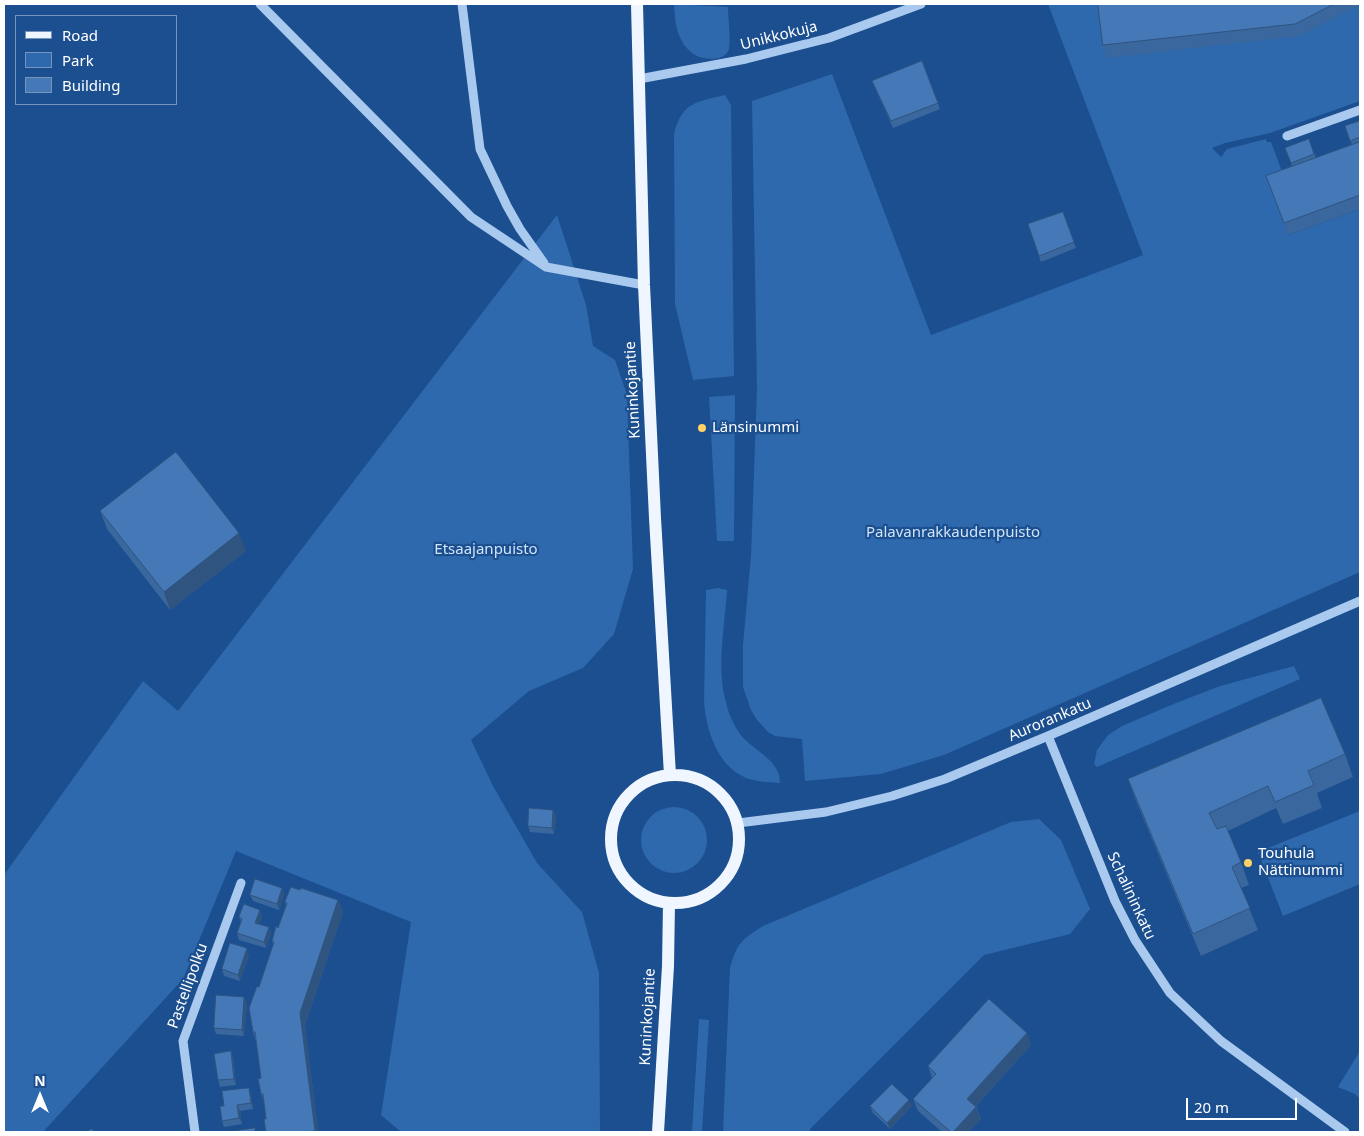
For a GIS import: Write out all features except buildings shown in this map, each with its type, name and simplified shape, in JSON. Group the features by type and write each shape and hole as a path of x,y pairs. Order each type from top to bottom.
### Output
{"main road":[{"name":"Kuninkojantie","path":"637,4 644,285 670,775"},
{"path":"670,775 690,776 707,782 721,793 732,807 738,823 740,840 737,858 729,874 718,888 703,897 687,902 669,903 652,899 636,890 624,878 615,863 611,846 612,828 617,811 627,796 640,785 655,777 670,775"},
{"name":"Kuninkojantie","path":"658,1132 668,966 669,903"}],"street":[{"path":"260,4 471,218 546,267 644,285"},
{"path":"462,4 480,149 507,206 546,267"},
{"name":"Unikkokuja","path":"639,79 746,59 829,38 920,4"},
{"path":"1287,136 1360,110"},
{"name":"Aurorankatu","path":"738,823 826,812 892,796 945,779 1360,601"},
{"name":"Schalininkatu","path":"1048,736 1115,901 1135,940 1170,993 1221,1041 1346,1132"},
{"name":"Pastellipolku","path":"195,1132 182,1041 241,883"}],"green space":[{"path":"674,4 728,7 730,40 727,53 719,58 709,59 699,57 689,51 678,32"},
{"name":"Palavanrakkaudenpuisto","path":"1048,4 1360,5 1360,101 1270,133 1225,143 1212,148 1221,157 1227,149 1266,139 1267,142 1271,142 1286,182 1288,235 1360,209 1360,572 944,755 881,774 805,781 802,739 775,736 768,732 751,710 743,687 743,645 751,556 757,389 752,101 832,74 931,335 1143,255"},
{"path":"725,95 731,105 734,376 693,380 675,304 674,134 677,123 686,109 698,102"},
{"name":"Etsaajanpuisto","path":"557,215 586,305 593,346 615,360 627,395 633,569 614,634 583,668 529,691 471,740 493,786 537,863 582,912 599,973 600,1132 401,1132 381,1115 411,922 236,851 183,979 43,1132 4,1132 4,875 143,681 178,711"},
{"path":"735,395 734,541 717,541 709,397"},
{"path":"718,588 727,590 721,661 723,689 728,710 740,734 776,768 780,783 746,778 736,772 721,756 711,736 704,703 706,590"},
{"path":"1294,666 1300,679 1097,767 1094,764 1097,750 1108,735 1122,726 1220,686"},
{"path":"674,807 686,810 697,817 704,828 707,840 704,852 697,863 686,870 674,873 662,870 651,863 644,852 641,840 644,828 651,817 662,810"},
{"path":"1360,811 1360,884 1283,916 1258,852"},
{"path":"1039,819 1061,840 1090,909 1070,934 984,955 810,1129 810,1132 723,1132 730,968 738,947 745,939 763,926 1011,822"},
{"path":"699,1019 709,1020 702,1132 692,1132"},
{"path":"1360,1051 1360,1099 1355,1094 1338,1087"}],"place":[{"name":"Länsinummi","path":"702,428"},
{"name":"Touhula Nättinummi","path":"1248,863"}]}
